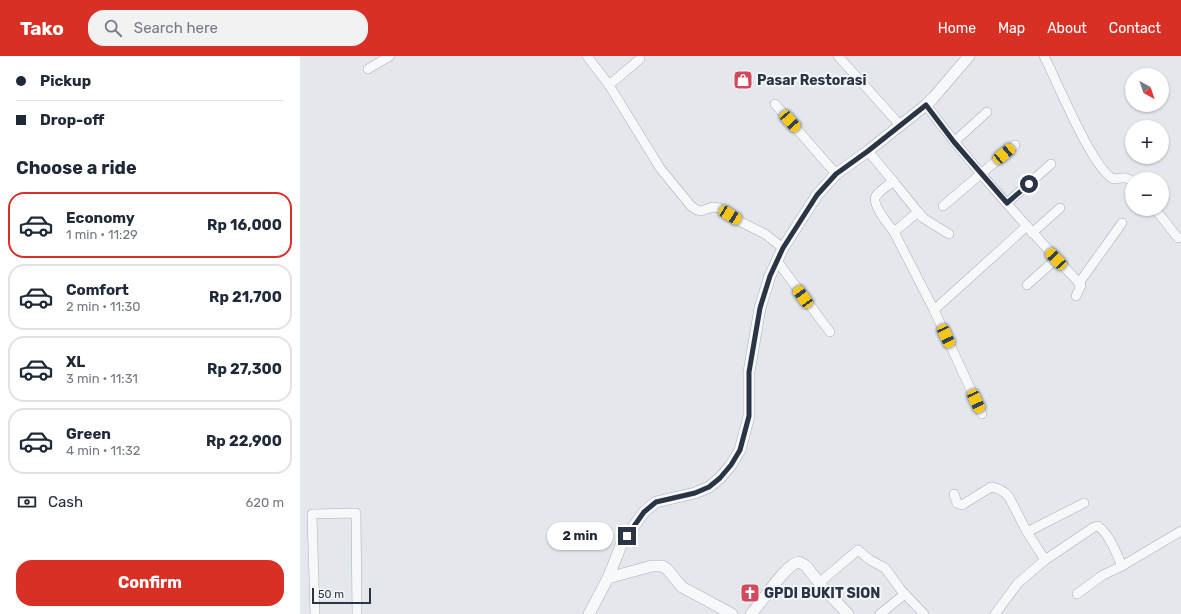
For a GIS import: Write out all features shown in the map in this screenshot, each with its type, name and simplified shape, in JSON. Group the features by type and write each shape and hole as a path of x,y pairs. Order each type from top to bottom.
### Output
{"street":[{"path":"368,69 390,56"},
{"path":"587,56 609,85 660,168 691,206 701,212 712,207 719,208 741,222 765,234 783,248"},
{"path":"838,56 900,125"},
{"path":"589,614 608,578 622,544 650,506 656,502 695,493 709,487 720,478 731,465 740,450 749,416 749,372 760,308 770,276 783,248 817,195 836,174 868,151 926,105 970,56"},
{"path":"1044,56 1082,137 1107,174 1114,179 1125,177"},
{"path":"609,85 640,59"},
{"path":"775,104 836,174"},
{"path":"926,105 954,142 1056,259 1081,285 1076,296"},
{"path":"954,142 987,112"},
{"path":"943,206 1015,145"},
{"path":"868,151 923,218 948,234"},
{"path":"1007,203 1051,164"},
{"path":"893,181 876,196 875,201 894,232 934,310 982,414"},
{"path":"934,310 1030,229 1060,208"},
{"path":"894,232 918,212"},
{"path":"1161,216 1178,238"},
{"path":"1079,283 1122,223"},
{"path":"1027,285 1056,259"},
{"path":"777,261 830,332"},
{"path":"954,494 957,502 962,505 991,487 999,489 1009,497 1027,532 1045,560"},
{"path":"1027,532 1084,503"},
{"path":"315,614 312,514 356,513 357,614"},
{"path":"994,614 1018,583 1045,560 1094,526 1098,526 1102,530 1122,566"},
{"path":"1077,594 1103,575 1122,566 1181,531"},
{"path":"819,583 858,550 870,560 885,568 905,594 924,614"},
{"path":"751,614 776,583 796,562 802,563 806,566 819,583 848,614"},
{"path":"608,578 652,566 662,566 667,568 682,586 732,614"},
{"path":"880,614 905,594"}],"place":[{"name":"Pasar Restorasi","path":"743,80"},
{"name":"GPDI BUKIT SION","path":"750,593"}],"route":[{"path":"627,536 644,512 656,502 695,493 709,487 720,478 731,465 740,450 749,416 749,372 757,321 770,276 783,248 817,195 836,174 868,151 926,105 954,142 1007,203 1029,184"}]}
